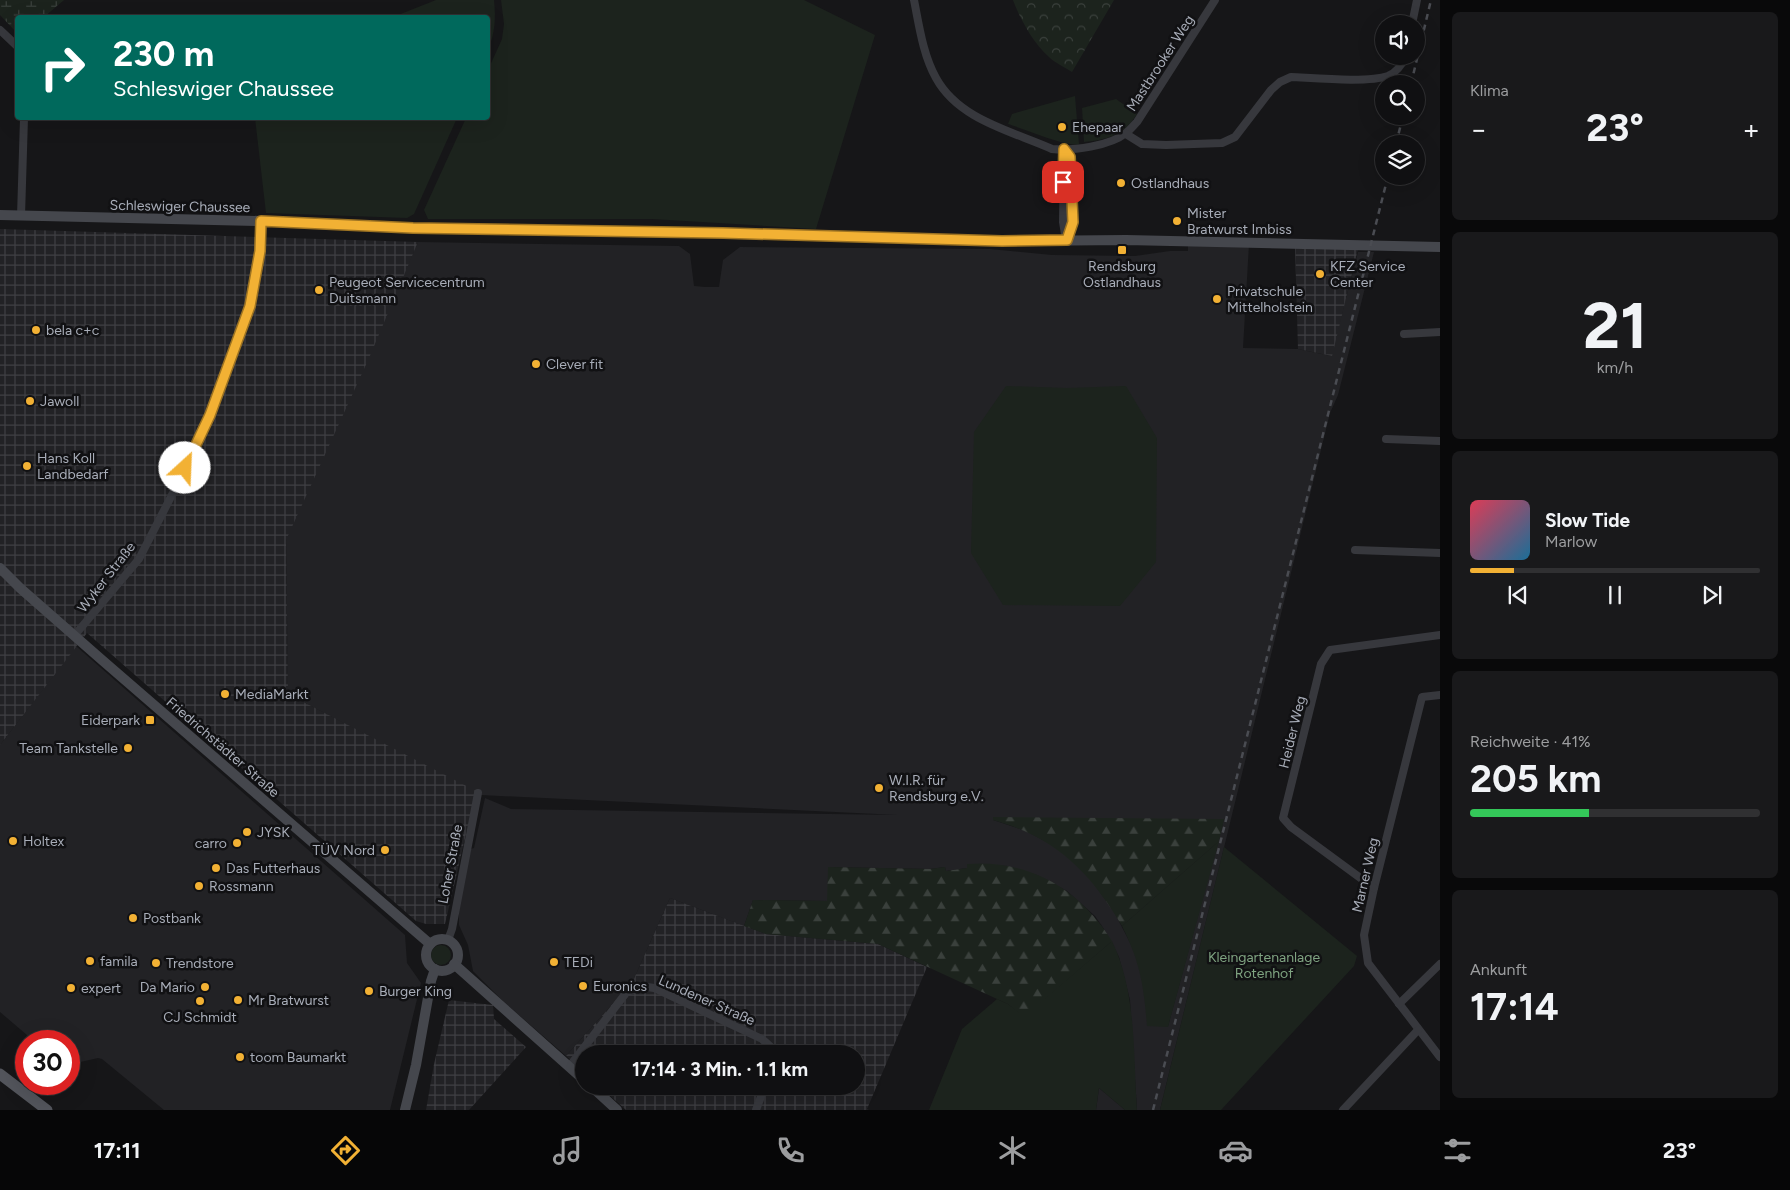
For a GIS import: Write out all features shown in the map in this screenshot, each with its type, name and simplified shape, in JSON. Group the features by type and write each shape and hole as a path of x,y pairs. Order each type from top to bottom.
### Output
{"main road":[{"name":"Schleswiger Chaussee","path":"0,215 261,221 423,228 723,233 1002,241 1126,240 1440,247"},
{"name":"Friedrichstädter Straße","path":"0,568 74,636 430,944"},
{"path":"436,940 448,940 455,946 457,952 454,964 447,969 436,969 430,965 426,953 430,944 436,940"},
{"path":"454,964 575,1072"},
{"path":"406,1110 431,981 436,969"},
{"path":"0,1074 47,1110"},
{"path":"601,1095 617,1110"}],"street":[{"name":"Mastbrooker Weg","path":"914,0 930,66 936,80 956,103 976,117 1052,149 1081,150 1126,134 1137,122 1215,0"},
{"path":"1414,15 1417,0"},
{"path":"0,30 15,44"},
{"path":"1126,134 1142,144 1222,143 1235,137 1271,90 1280,82 1291,77 1376,79 1390,75 1401,65"},
{"path":"21,216 24,120"},
{"path":"1064,149 1063,222 1067,240"},
{"name":"Wyker Straße","path":"74,636 139,559 210,415 250,306 260,251 261,221"},
{"path":"1404,334 1440,332"},
{"path":"1386,439 1440,441"},
{"path":"1355,550 1440,553"},
{"name":"Heider Weg","path":"1374,888 1291,827 1283,818 1321,664 1330,650 1440,635"},
{"name":"Marner Weg","path":"1440,694 1422,697 1364,935 1368,963 1440,1057"},
{"name":"Loher Straße","path":"448,940 452,929 478,793"},
{"path":"1400,1004 1440,964"},
{"name":"Lundener Straße","path":"587,1045 626,993 641,986 654,988 762,1039 769,1045"},
{"path":"1343,1110 1418,1030"},
{"name":"Lundener Straße","path":"570,1067 575,1060"},
{"path":"756,1110 761,1095"}],"shaded area":[{"path":"0,229 418,242 369,358 286,540 288,694 476,791 445,924 426,924 416,921 87,633 0,745"},
{"path":"418,242 679,246 690,254 694,286 705,287 719,287 723,260 740,247 990,249 1052,255 1135,256 1170,251 1188,251 1188,242 1249,244 1243,348 1298,349 1331,356 1358,252 1374,252 1338,395 1330,413 1160,1110 1137,1110 1130,1000 1119,957 1104,929 1095,916 1067,891 1037,875 1007,866 975,864 967,865 967,868 946,871 945,867 930,869 828,867 828,901 753,900 744,926 670,898 633,981 566,1056 504,1002 473,971 468,945 459,925 459,904 485,798 511,809 898,815 481,795 288,694 286,538","holes":["1224,819 1168,1026 1148,1025 1144,988 1136,954 1113,910 1091,880 1076,864 1054,846 1026,831 993,820"]},
{"path":"1295,244 1359,245 1332,356 1298,349"},
{"path":"76,646 405,935 407,963 421,983 390,1110 164,1110 102,1059 98,1058 80,1062 80,1030 21,1030 0,1012 0,745"},
{"path":"670,898 766,934 878,944 927,967 867,1109 869,1110 626,1110 609,1095 865,1095 865,1045 576,1045 633,981"},
{"path":"449,1000 493,1005 494,1019 526,1047 469,1110 426,1110 434,1064"},
{"path":"575,1046 575,1064 566,1056"},
{"path":"1099,1088 1125,1110 1096,1110"}],"green space":[{"path":"0,0 64,0 46,15 15,15 15,31 0,15"},
{"path":"436,0 494,0 494,26 490,44 490,15 398,15"},
{"path":"501,0 804,0 875,35 816,229 652,219 428,219 424,210 465,120 490,120 490,66 502,39 504,24"},
{"path":"1013,0 1114,0 1072,72 1051,59 1032,38"},
{"path":"1075,96 1079,144 1066,143 1008,124 1012,114"},
{"path":"1116,99 1137,114 1132,121 1121,132 1100,140 1084,142 1082,108"},
{"path":"255,120 456,120 414,214 407,218 266,213"},
{"path":"1006,386 1067,388 1126,386 1157,438 1156,562 1120,606 1003,605 971,553 974,432"},
{"path":"993,817 1224,819 1219,841 1122,926 1097,889 1069,859 1035,836 993,820"},
{"path":"1219,841 1168,1027 1147,1026 1140,974 1133,951 1122,926"},
{"name":"Kleingartenanlage Rotenhof","path":"1224,847 1357,956 1354,966 1221,1110 1160,1110"},
{"path":"967,864 990,864 1011,867 1032,872 1051,881 1085,906 1112,941 1024,1017 1008,1004 878,944 766,934 744,926 753,900 827,901 828,867 930,869 945,867 946,871 967,868"},
{"path":"1112,941 1126,981 1130,1003 1137,1110 1125,1110 1099,1088 1096,1110 929,1110 962,1029 997,999 1008,1004 1024,1016"},
{"path":"437,945 445,945 451,951 451,959 445,965 437,965 431,959 431,951"}],"railway":[{"path":"1413,75 1431,0"},
{"path":"1398,135 1401,125"},
{"path":"1153,1110 1386,185"}],"place":[{"name":"Ehepaar","path":"1062,127"},
{"name":"Ostlandhaus","path":"1121,183"},
{"name":"Mister Bratwurst Imbiss","path":"1177,221"},
{"name":"Rendsburg Ostlandhaus","path":"1122,250"},
{"name":"KFZ Service Center","path":"1320,274"},
{"name":"Peugeot Servicecentrum Duitsmann","path":"319,290"},
{"name":"Privatschule Mittelholstein","path":"1217,299"},
{"name":"bela c+c","path":"36,330"},
{"name":"Clever fit","path":"536,364"},
{"name":"Jawoll","path":"30,401"},
{"name":"Hans Koll Landbedarf","path":"27,466"},
{"name":"MediaMarkt","path":"225,694"},
{"name":"Eiderpark","path":"150,720"},
{"name":"Team Tankstelle","path":"128,748"},
{"name":"W.I.R. für Rendsburg e.V.","path":"879,788"},
{"name":"JYSK","path":"247,832"},
{"name":"Holtex","path":"13,841"},
{"name":"carro","path":"237,843"},
{"name":"TÜV Nord","path":"385,850"},
{"name":"Das Futterhaus","path":"216,868"},
{"name":"Rossmann","path":"199,886"},
{"name":"Postbank","path":"133,918"},
{"name":"famila","path":"90,961"},
{"name":"TEDi","path":"554,962"},
{"name":"Trendstore","path":"156,963"},
{"name":"Euronics","path":"583,986"},
{"name":"Da Mario","path":"205,987"},
{"name":"expert","path":"71,988"},
{"name":"Burger King","path":"369,991"},
{"name":"Mr Bratwurst","path":"238,1000"},
{"name":"CJ Schmidt","path":"200,1001"},
{"name":"toom Baumarkt","path":"240,1057"}],"route":[{"path":"185,468 210,415 250,306 260,251 261,221 413,228 723,233 1002,241 1067,240 1073,221 1072,170 1070,157 1064,149 1063,182"}]}
